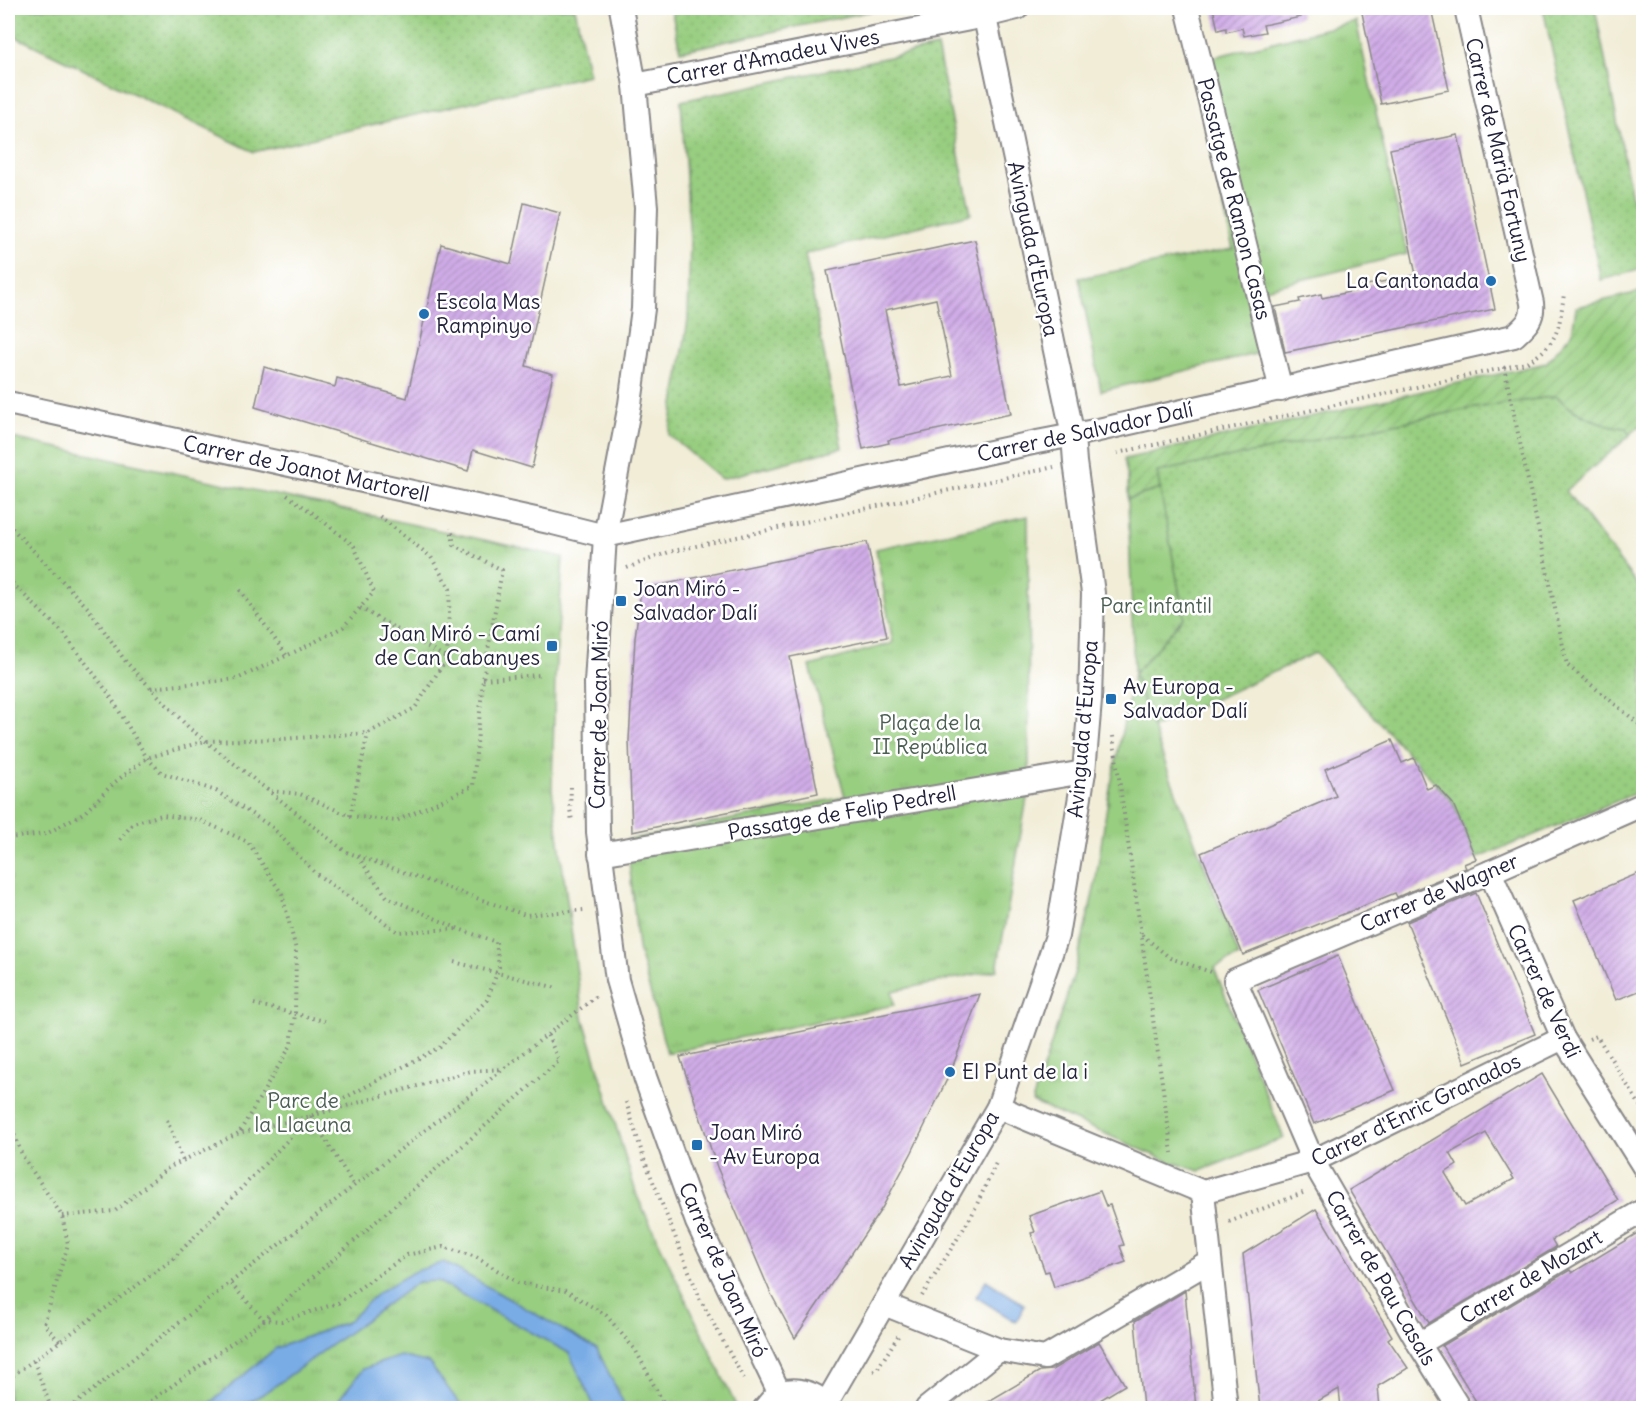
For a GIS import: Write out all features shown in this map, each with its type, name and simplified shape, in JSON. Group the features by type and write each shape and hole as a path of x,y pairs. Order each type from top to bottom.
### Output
{"street":[{"name":"Carrer de Joan Miró","path":"621,8 635,85 646,207 642,309 630,404 604,536 596,683 600,854 616,980 645,1077 697,1222 772,1401"},
{"name":"Carrer d'Amadeu Vives","path":"635,85 984,12 1017,8"},
{"name":"Passatge de Ramon Casas","path":"1187,8 1281,390"},
{"name":"Carrer de Marià Fortuny","path":"1466,8 1531,292"},
{"name":"Avinguda d'Europa","path":"827,1406 998,1107 1057,936 1084,772 1093,593 1073,436 984,12"},
{"name":"Carrer de Salvador Dalí","path":"604,536 1073,436 1514,336 1530,322 1533,312 1531,292"},
{"name":"Carrer de Joanot Martorell","path":"8,403 604,536"},
{"name":"Passatge de Felip Pedrell","path":"600,854 1084,772"},
{"name":"Carrer de Wagner","path":"1234,980 1644,804"},
{"name":"Carrer de Verdi","path":"1490,872 1566,1043 1644,1167"},
{"name":"Carrer de Pau Casals","path":"1234,980 1313,1161 1419,1344 1459,1408"},
{"name":"Carrer d'Enric Granados","path":"1203,1192 1313,1161 1566,1043"},
{"path":"998,1107 1203,1192 1226,1408"},
{"name":"Carrer de Mozart","path":"1419,1344 1644,1210"},
{"path":"884,1304 999,1350 1045,1358 1210,1261"},
{"path":"927,1408 999,1350"},
{"path":"772,1401 800,1390 816,1396 827,1406"}],"path":[{"path":"1504,367 1567,665 1644,728"},
{"path":"151,688 237,679 343,627 374,592 354,546 284,493"},
{"path":"8,838 46,834 85,812 115,782 147,758 204,741 282,739 368,733 415,708 447,658 450,589 431,557 379,516"},
{"path":"8,524 88,608 126,662 189,728 346,852 525,915 585,910"},
{"path":"269,791 300,794 350,816 396,821 473,786 483,679 502,570 454,545 451,528"},
{"path":"8,579 63,634 109,694 147,758 162,773 216,791 273,827 315,873 398,932 459,929"},
{"path":"240,590 287,656"},
{"path":"360,608 447,658"},
{"path":"483,679 540,675"},
{"path":"1112,730 1176,1181"},
{"path":"350,816 368,733"},
{"path":"120,840 133,823 162,815 200,820 248,843 282,894 296,950 296,1014 291,1045 239,1133"},
{"path":"8,1379 172,1260 311,1116 440,1047 488,1000 499,967 496,942 459,929 387,897 358,856"},
{"path":"1141,935 1170,958 1234,980"},
{"path":"454,962 557,988"},
{"path":"70,1408 598,994"},
{"path":"254,1004 325,1021"},
{"path":"1588,1030 1597,1036 1644,1112"},
{"path":"141,1408 264,1320 559,1061 547,1034"},
{"path":"1566,1043 1597,1036"},
{"path":"62,1216 115,1211 168,1168 239,1133 311,1116 471,1071 503,1069"},
{"path":"311,1116 354,1186"},
{"path":"8,1118 22,1155 62,1216 68,1244 44,1324 60,1342"},
{"path":"167,1120 183,1161"},
{"path":"872,1372 878,1368 972,1215 999,1155"},
{"path":"1207,1231 1314,1188"},
{"path":"231,1284 264,1320 282,1321 338,1303 407,1255 442,1247 476,1257 518,1283 566,1291 606,1315 636,1351 666,1408"},
{"path":"34,1361 51,1408"}],"green space":[{"path":"8,8 575,8 589,75 254,152 8,33"},
{"path":"671,8 886,8 680,51"},
{"path":"1543,8 1595,8 1643,254 1643,269 1601,280"},
{"path":"1356,21 1407,254 1265,289 1277,349 1101,391 1079,278 1233,249 1192,66 1214,57"},
{"path":"937,47 971,214 805,254 842,448 721,479 669,435 688,320 690,241 681,101"},
{"path":"1640,292 1644,304 1643,423 1630,435 1626,428 1607,424 1580,413 1557,396 1468,409 1157,472 1160,489 1128,499 1128,478 1124,459 1546,363 1572,333 1576,307"},
{"path":"1557,396 1579,414 1608,425 1626,428 1630,435 1566,491 1643,592 1643,790 1476,859 1452,801 1315,653 1153,728 1134,673 1184,617 1156,472 1468,409"},
{"name":"Parc de la Llacuna","path":"8,437 563,557 555,678 552,789 583,1017 637,1196 737,1408 8,1408"},
{"name":"Parc infantil","path":"1160,489 1184,617 1134,674 1168,771 1239,956 1214,968 1284,1138 1200,1171 1170,1162 1032,1102 1075,971 1095,885 1108,799 1134,673 1128,499"},
{"name":"Plaça de la II República","path":"1028,516 1029,787 997,970 892,991 894,1005 667,1053 638,948 627,840 845,797 810,666 893,643 876,549"}],"water":[{"path":"444,1262 597,1349 626,1408 595,1408 569,1353 437,1281 418,1282 268,1391 239,1408 198,1408 208,1405 276,1348 347,1322 379,1292 413,1272"},
{"path":"986,1280 1025,1305 1016,1322 976,1297"},
{"path":"400,1356 429,1363 463,1408 332,1408 363,1369"},
{"path":"325,1402 332,1408 298,1408"}],"building":[{"path":"1213,8 1300,8 1301,17 1263,25 1265,32 1244,36 1242,28 1226,32 1226,28 1218,30"},
{"path":"1361,8 1431,8 1449,90 1381,104"},
{"path":"1458,135 1495,309 1285,352 1275,307 1300,302 1299,299 1321,294 1322,298 1363,289 1362,286 1416,275 1390,149"},
{"path":"524,203 560,213 526,366 553,374 532,468 473,450 468,471 255,407 264,367 335,387 337,378 407,398 441,244 511,264"},
{"path":"975,240 1011,414 888,440 889,443 863,449 827,271","holes":["936,299 952,376 901,387 885,310"]},
{"path":"867,542 887,637 790,657 818,793 632,832 629,740 635,638 641,589"},
{"path":"1392,740 1402,763 1414,758 1427,789 1436,785 1453,804 1476,859 1464,864 1466,868 1397,897 1395,893 1243,955 1201,853 1336,796 1325,769"},
{"path":"1644,871 1644,989 1616,1000 1574,900"},
{"path":"1476,893 1535,1034 1465,1063 1407,922"},
{"path":"1338,956 1395,1090 1314,1124 1258,990"},
{"path":"980,994 951,1071 882,1208 795,1338 771,1294 717,1167 680,1057"},
{"path":"1542,1074 1618,1200 1552,1240 1556,1247 1429,1323 1349,1190","holes":["1486,1133 1514,1179 1465,1206 1445,1173 1457,1165 1450,1153"]},
{"path":"1100,1191 1106,1206 1110,1205 1124,1245 1120,1246 1126,1262 1054,1287 1049,1271 1045,1272 1031,1233 1035,1232 1029,1216"},
{"path":"1316,1209 1392,1336 1388,1339 1408,1368 1378,1386 1380,1408 1341,1408 1339,1389 1306,1408 1260,1408 1243,1254"},
{"path":"1644,1229 1644,1408 1480,1408 1442,1346 1570,1270 1572,1273"},
{"path":"1185,1291 1196,1408 1143,1408 1135,1321"},
{"path":"1099,1342 1125,1385 1087,1408 977,1408 1040,1371 1052,1370"}],"place":[{"name":"La Cantonada","path":"1491,281"},
{"name":"Escola Mas Rampinyo","path":"424,314"},
{"name":"Joan Miró - Salvador Dalí","path":"621,601"},
{"name":"Joan Miró - Camí de Can Cabanyes","path":"552,646"},
{"name":"Av Europa - Salvador Dalí","path":"1111,699"},
{"name":"El Punt de la i","path":"950,1072"},
{"name":"Joan Miró - Av Europa","path":"697,1145"}]}
